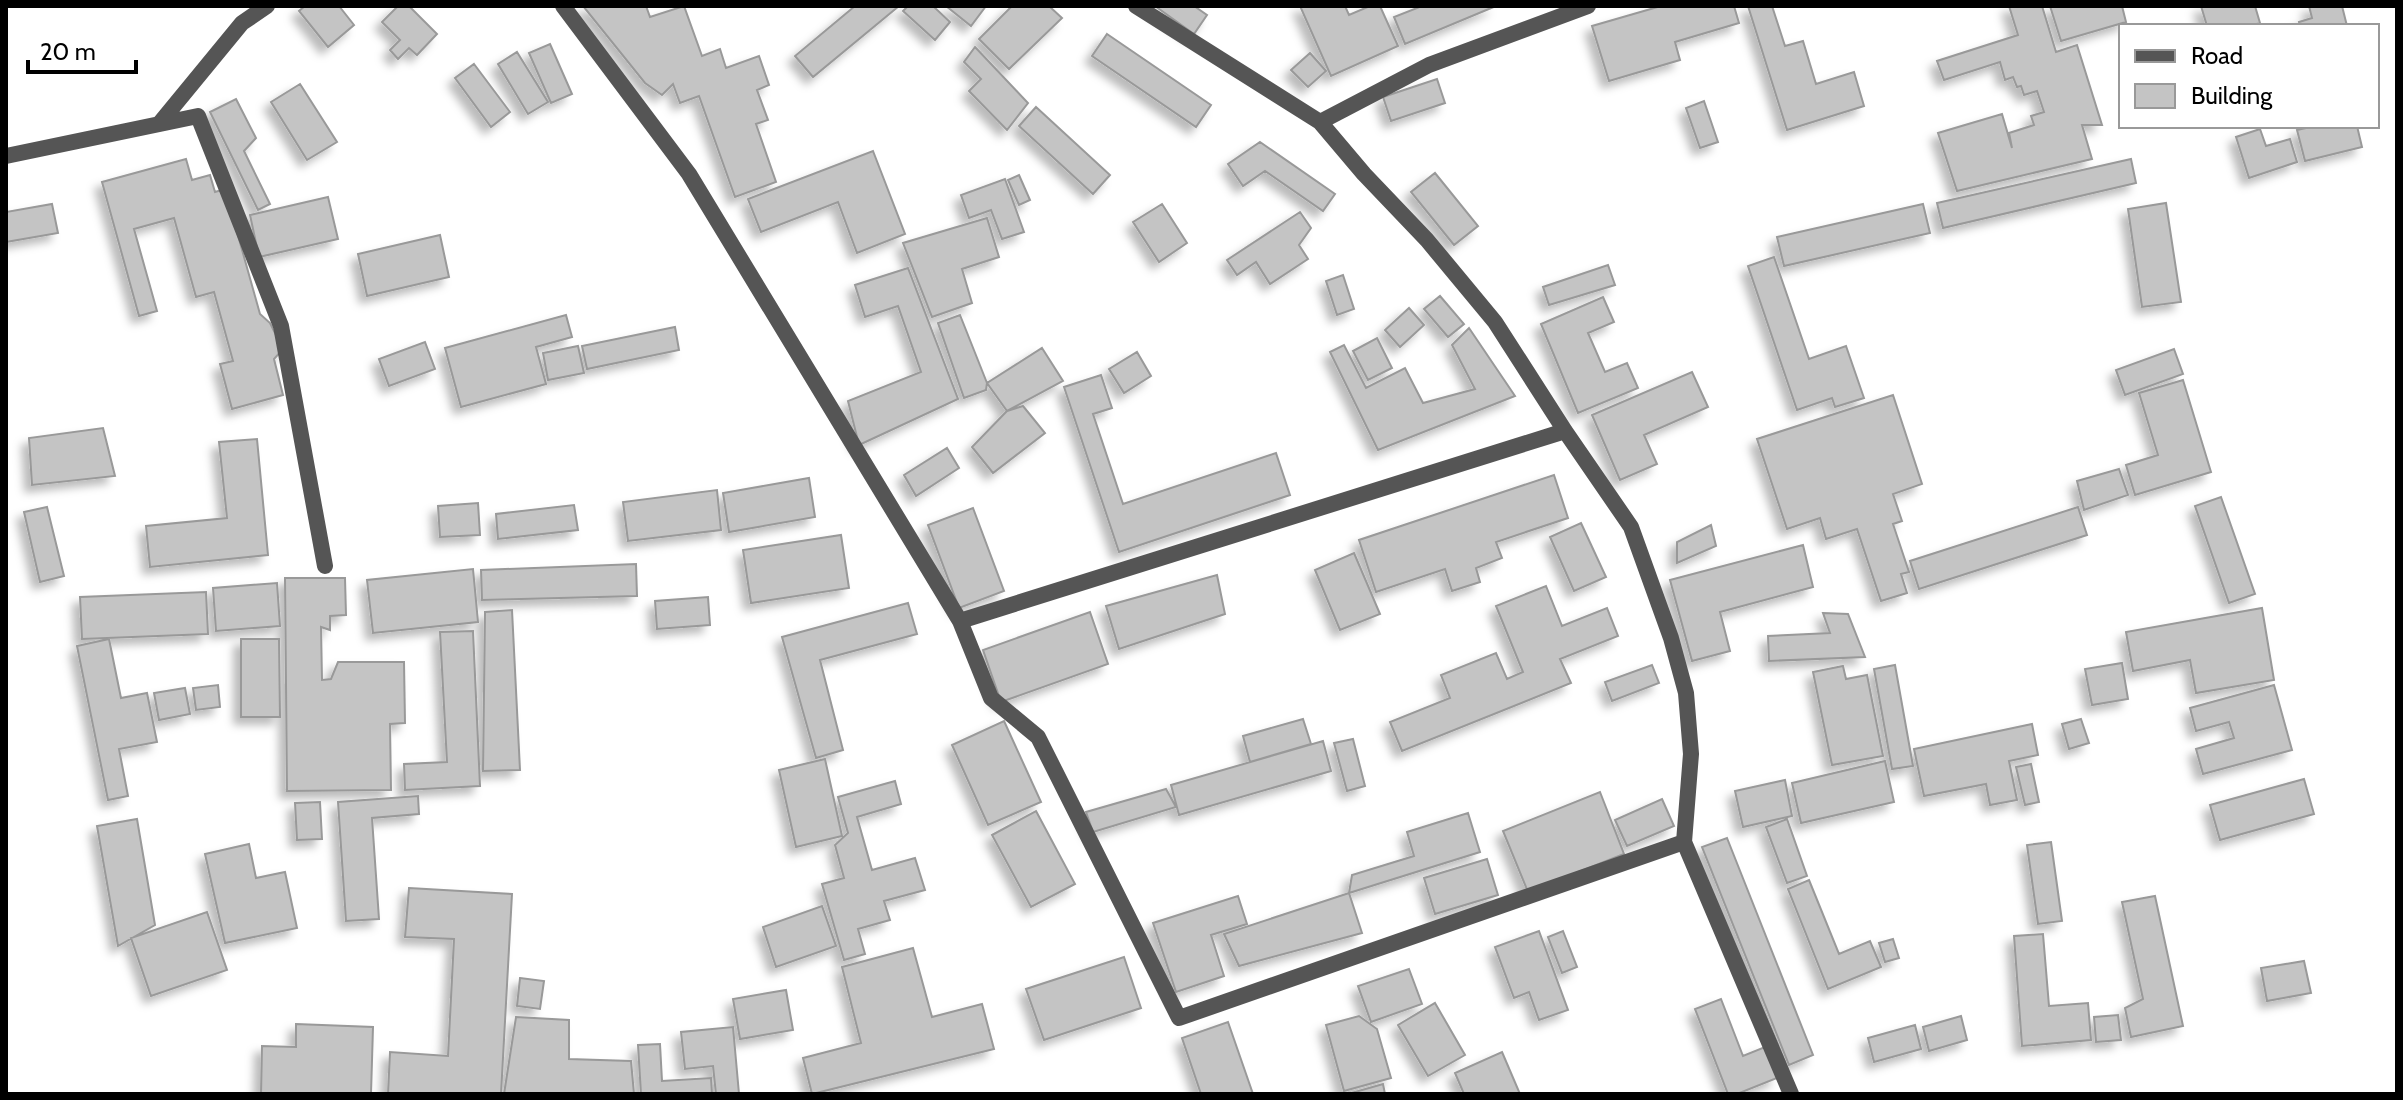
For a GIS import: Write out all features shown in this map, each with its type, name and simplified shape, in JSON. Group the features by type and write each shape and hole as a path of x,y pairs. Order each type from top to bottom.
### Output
{"street":[{"path":"159,124 242,23 267,6"},
{"path":"563,6 689,174 960,621 991,698 1038,737 1179,1018 1684,842"},
{"path":"1136,6 1320,122 1427,240 1495,322 1631,527 1671,638 1686,693 1691,754 1684,842 1791,1094"},
{"path":"1320,122 1429,65 1588,6"},
{"path":"6,156 198,116 281,326 325,566"},
{"path":"960,621 1565,431"}],"building":[{"path":"305,6 339,6 354,25 328,47 299,11"},
{"path":"398,6 409,6 437,34 417,55 409,48 398,59 390,50 400,40 382,22"},
{"path":"583,6 646,6 650,17 684,6 702,56 720,49 726,68 759,56 769,85 757,90 768,120 756,124 776,182 735,197 699,96 680,103 673,84 662,95 645,83"},
{"path":"855,6 899,6 813,77 795,56"},
{"path":"908,6 933,6 950,22 935,40 903,11"},
{"path":"946,6 986,6 971,26"},
{"path":"1012,6 1049,6 1062,18 1009,69 979,39"},
{"path":"1155,6 1194,6 1207,15 1194,34"},
{"path":"1300,6 1345,6 1349,15 1370,6 1380,6 1398,46 1331,76"},
{"path":"1422,6 1496,6 1405,44 1394,17"},
{"path":"1661,6 1734,6 1739,23 1675,42 1680,60 1609,81 1592,26"},
{"path":"1748,6 1772,6 1785,46 1803,41 1816,84 1854,72 1864,106 1787,130"},
{"path":"2009,6 2042,6 2056,52 2077,45 2102,125 2082,125 2092,159 1957,191 1938,133 2002,114 2012,148 2009,133 2034,125 2031,116 2044,112 2037,91 2024,95 2013,77 2005,80 2000,62 1944,80 1937,61 2018,35"},
{"path":"2050,6 2122,6 2126,22 2061,41"},
{"path":"2201,6 2255,6 2260,23 2257,24 2206,24"},
{"path":"2309,6 2342,6 2346,24 2300,24 2312,18"},
{"path":"1107,34 1211,105 1196,127 1092,56"},
{"path":"550,44 572,94 551,103 529,53"},
{"path":"975,47 1028,103 1007,130 969,91 981,79 964,62"},
{"path":"517,52 548,102 528,114 498,64"},
{"path":"1310,53 1326,71 1308,87 1291,70"},
{"path":"474,64 510,112 491,127 455,78"},
{"path":"1437,79 1445,103 1391,121 1383,97"},
{"path":"300,84 337,142 307,160 271,102"},
{"path":"236,99 256,138 244,151 270,204 258,210 210,112"},
{"path":"1704,101 1718,142 1700,148 1686,108"},
{"path":"1036,107 1110,175 1093,194 1019,126"},
{"path":"2357,128 2362,147 2305,161 2297,130"},
{"path":"2260,129 2266,146 2290,139 2297,162 2249,178 2236,137"},
{"path":"1260,142 1335,194 1323,211 1265,171 1243,186 1228,164"},
{"path":"873,151 905,234 857,253 838,202 761,232 748,199"},
{"path":"186,159 192,180 210,175 215,192 225,189 260,314 270,323 283,349 274,359 283,395 232,409 220,364 233,361 214,292 196,297 174,218 134,229 157,311 139,316 102,182"},
{"path":"2131,159 2136,183 1943,228 1937,203"},
{"path":"1435,173 1478,226 1454,245 1411,192"},
{"path":"1019,175 1030,200 1019,205 1008,180"},
{"path":"1005,179 1024,232 1002,239 991,210 969,218 961,195"},
{"path":"328,197 338,239 259,257 250,215"},
{"path":"2166,203 2181,302 2142,307 2128,209"},
{"path":"52,204 58,233 6,242 6,212"},
{"path":"1162,204 1187,243 1159,262 1133,222"},
{"path":"1923,204 1930,233 1784,266 1777,237"},
{"path":"1300,212 1311,228 1299,245 1308,259 1270,284 1256,262 1237,275 1227,260"},
{"path":"987,218 999,257 962,269 972,303 932,317 903,243"},
{"path":"440,235 449,277 367,296 358,254"},
{"path":"1774,257 1809,359 1846,346 1864,398 1835,407 1832,398 1797,410 1748,266"},
{"path":"1608,265 1615,285 1549,305 1543,287"},
{"path":"908,268 958,399 859,445 848,401 921,372 898,306 865,317 855,285"},
{"path":"1343,275 1354,309 1337,315 1326,281"},
{"path":"1440,296 1464,324 1448,337 1424,309"},
{"path":"1603,297 1614,322 1588,333 1605,372 1627,363 1638,388 1578,413 1541,324"},
{"path":"1409,308 1424,325 1400,347 1385,330"},
{"path":"566,315 572,337 536,347 546,384 461,407 445,348"},
{"path":"960,315 987,383 986,390 964,398 938,323"},
{"path":"675,327 679,350 587,369 582,346"},
{"path":"1469,328 1515,396 1378,450 1330,352 1344,345 1366,388 1405,368 1423,403 1475,389 1452,345"},
{"path":"1377,338 1392,368 1368,380 1353,351"},
{"path":"425,342 435,369 389,386 379,359"},
{"path":"578,346 584,373 548,380 543,353"},
{"path":"1042,348 1063,381 1007,411 987,383"},
{"path":"2174,349 2183,374 2125,395 2116,370"},
{"path":"1137,352 1151,376 1124,393 1109,369"},
{"path":"1692,372 1708,407 1644,435 1657,464 1620,480 1592,415"},
{"path":"1101,375 1112,408 1093,414 1123,504 1276,453 1290,495 1119,552 1064,387"},
{"path":"2183,380 2211,472 2135,495 2126,465 2158,455 2139,393"},
{"path":"1893,395 1922,484 1893,494 1902,521 1893,524 1909,572 1901,574 1907,593 1881,601 1857,529 1826,539 1820,518 1787,529 1757,439"},
{"path":"1023,406 1045,433 993,473 972,447 1007,411"},
{"path":"103,428 115,476 32,485 29,438"},
{"path":"257,439 268,555 150,567 146,526 227,518 219,442"},
{"path":"947,448 959,468 916,496 904,475"},
{"path":"2119,469 2128,495 2084,510 2077,481"},
{"path":"1554,475 1568,518 1496,542 1502,558 1476,568 1480,582 1452,591 1445,569 1376,592 1359,540"},
{"path":"809,478 815,517 729,532 723,493"},
{"path":"717,490 721,530 628,541 623,502"},
{"path":"2221,497 2255,594 2229,603 2195,506"},
{"path":"478,503 480,535 440,537 438,506"},
{"path":"574,505 578,530 498,539 496,514"},
{"path":"47,507 64,576 40,582 24,512"},
{"path":"2078,507 2087,535 1919,589 1910,561"},
{"path":"973,508 1004,591 959,608 928,525"},
{"path":"1581,523 1606,577 1574,591 1550,537"},
{"path":"1711,525 1716,546 1677,563 1677,542"},
{"path":"841,535 849,588 751,603 743,550"},
{"path":"1803,545 1813,587 1720,612 1730,651 1692,661 1670,580"},
{"path":"1354,553 1380,614 1340,630 1315,570"},
{"path":"636,564 637,596 482,600 481,570"},
{"path":"473,569 478,622 373,633 367,580"},
{"path":"1217,575 1225,614 1119,649 1106,606"},
{"path":"285,578 345,578 346,615 330,616 330,630 321,627 322,680 331,679 338,662 404,662 405,723 390,724 391,790 287,791"},
{"path":"277,583 280,626 216,631 213,588"},
{"path":"1546,586 1562,626 1607,608 1618,636 1560,659 1571,683 1402,751 1390,722 1450,698 1441,675 1496,653 1507,679 1523,672 1496,606"},
{"path":"206,592 208,634 82,639 80,597"},
{"path":"708,597 710,625 657,629 655,601"},
{"path":"908,603 917,634 820,660 843,750 816,758 782,637"},
{"path":"2262,608 2274,680 2196,693 2190,660 2133,671 2126,632"},
{"path":"512,610 520,770 483,771 485,612"},
{"path":"1090,612 1108,664 1001,702 983,650"},
{"path":"1823,613 1848,614 1865,657 1769,661 1768,636 1830,633"},
{"path":"473,631 480,786 405,790 404,764 447,762 440,632"},
{"path":"109,639 121,698 147,693 157,742 119,749 128,796 108,800 77,646"},
{"path":"241,639 279,639 280,717 241,717"},
{"path":"2122,663 2128,699 2092,705 2085,669"},
{"path":"1652,665 1659,683 1612,701 1605,682"},
{"path":"1895,665 1913,766 1892,769 1874,669"},
{"path":"1843,666 1846,679 1867,675 1883,756 1832,765 1813,672"},
{"path":"218,685 220,707 196,710 193,688"},
{"path":"2274,685 2292,750 2203,774 2196,749 2234,738 2229,722 2196,731 2190,708"},
{"path":"185,688 190,714 159,720 154,693"},
{"path":"1303,719 1311,744 1250,762 1243,736"},
{"path":"2081,719 2089,743 2069,749 2062,724"},
{"path":"1004,721 1041,802 988,825 952,745"},
{"path":"2032,724 2038,755 2009,761 2017,800 1990,805 1986,784 1924,796 1914,749"},
{"path":"1353,739 1365,786 1347,791 1334,743"},
{"path":"1323,741 1331,771 1179,815 1171,785"},
{"path":"825,759 842,836 796,847 779,770"},
{"path":"1885,761 1894,802 1801,823 1792,783"},
{"path":"2031,764 2039,802 2025,805 2016,767"},
{"path":"2304,779 2314,814 2220,840 2210,805"},
{"path":"1785,780 1792,816 1743,827 1735,791"},
{"path":"895,781 901,804 857,817 872,870 915,858 925,890 884,901 890,920 858,929 865,954 844,960 822,884 844,878 835,845 848,833 838,797"},
{"path":"1166,789 1176,807 1093,832 1086,812"},
{"path":"1600,792 1624,854 1528,892 1503,831"},
{"path":"418,796 419,814 372,818 379,919 346,921 338,802"},
{"path":"1662,799 1674,826 1627,846 1615,820"},
{"path":"320,802 322,839 297,840 295,803"},
{"path":"1036,811 1075,884 1031,907 992,835"},
{"path":"1468,813 1480,852 1349,893 1352,875 1414,856 1407,832"},
{"path":"137,819 155,925 118,946 97,826"},
{"path":"1787,819 1807,876 1787,883 1766,827"},
{"path":"1727,838 1813,1055 1789,1065 1702,847"},
{"path":"2051,842 2062,921 2038,924 2027,845"},
{"path":"249,844 256,878 285,872 297,928 225,943 205,854"},
{"path":"1487,859 1498,895 1435,914 1424,878"},
{"path":"1809,880 1839,954 1870,941 1881,967 1828,989 1788,889"},
{"path":"409,888 512,894 501,1094 388,1094 390,1052 448,1056 454,939 405,937"},
{"path":"1349,893 1362,933 1239,966 1224,934"},
{"path":"1238,896 1247,924 1211,935 1224,976 1176,992 1153,923"},
{"path":"2155,896 2183,1026 2131,1037 2125,1008 2143,999 2122,902"},
{"path":"822,906 836,946 776,967 763,927"},
{"path":"207,912 227,970 151,996 131,938"},
{"path":"1539,931 1568,1010 1539,1020 1529,992 1514,998 1495,947"},
{"path":"1563,931 1577,967 1562,973 1548,937"},
{"path":"2043,934 2049,1006 2088,1003 2091,1040 2022,1046 2014,936"},
{"path":"1893,939 1899,958 1885,962 1879,943"},
{"path":"913,948 932,1017 982,1004 994,1049 812,1094 803,1058 861,1043 842,967"},
{"path":"1124,957 1141,1008 1044,1040 1026,989"},
{"path":"2304,961 2311,993 2267,1001 2261,968"},
{"path":"1409,969 1422,1004 1371,1022 1358,986"},
{"path":"520,978 544,981 540,1009 517,1006"},
{"path":"786,990 793,1030 740,1039 733,999"},
{"path":"1721,999 1743,1056 1765,1047 1777,1078 1737,1094 1728,1094 1695,1009"},
{"path":"1435,1003 1465,1055 1428,1076 1398,1025"},
{"path":"2118,1015 2121,1040 2096,1042 2094,1017"},
{"path":"1359,1016 1377,1029 1391,1078 1344,1091 1326,1025"},
{"path":"1961,1016 1967,1040 1929,1051 1923,1027"},
{"path":"516,1017 569,1020 569,1059 631,1061 634,1094 504,1094"},
{"path":"1228,1022 1253,1094 1201,1094 1182,1038"},
{"path":"296,1024 373,1027 371,1094 261,1094 262,1046 296,1047"},
{"path":"1915,1025 1921,1049 1874,1062 1868,1038"},
{"path":"733,1027 739,1094 716,1094 713,1066 685,1069 681,1032"},
{"path":"660,1044 662,1081 711,1078 712,1094 641,1094 638,1045"},
{"path":"1502,1052 1520,1094 1464,1094 1455,1073"},
{"path":"1383,1084 1385,1094 1348,1094"}]}
